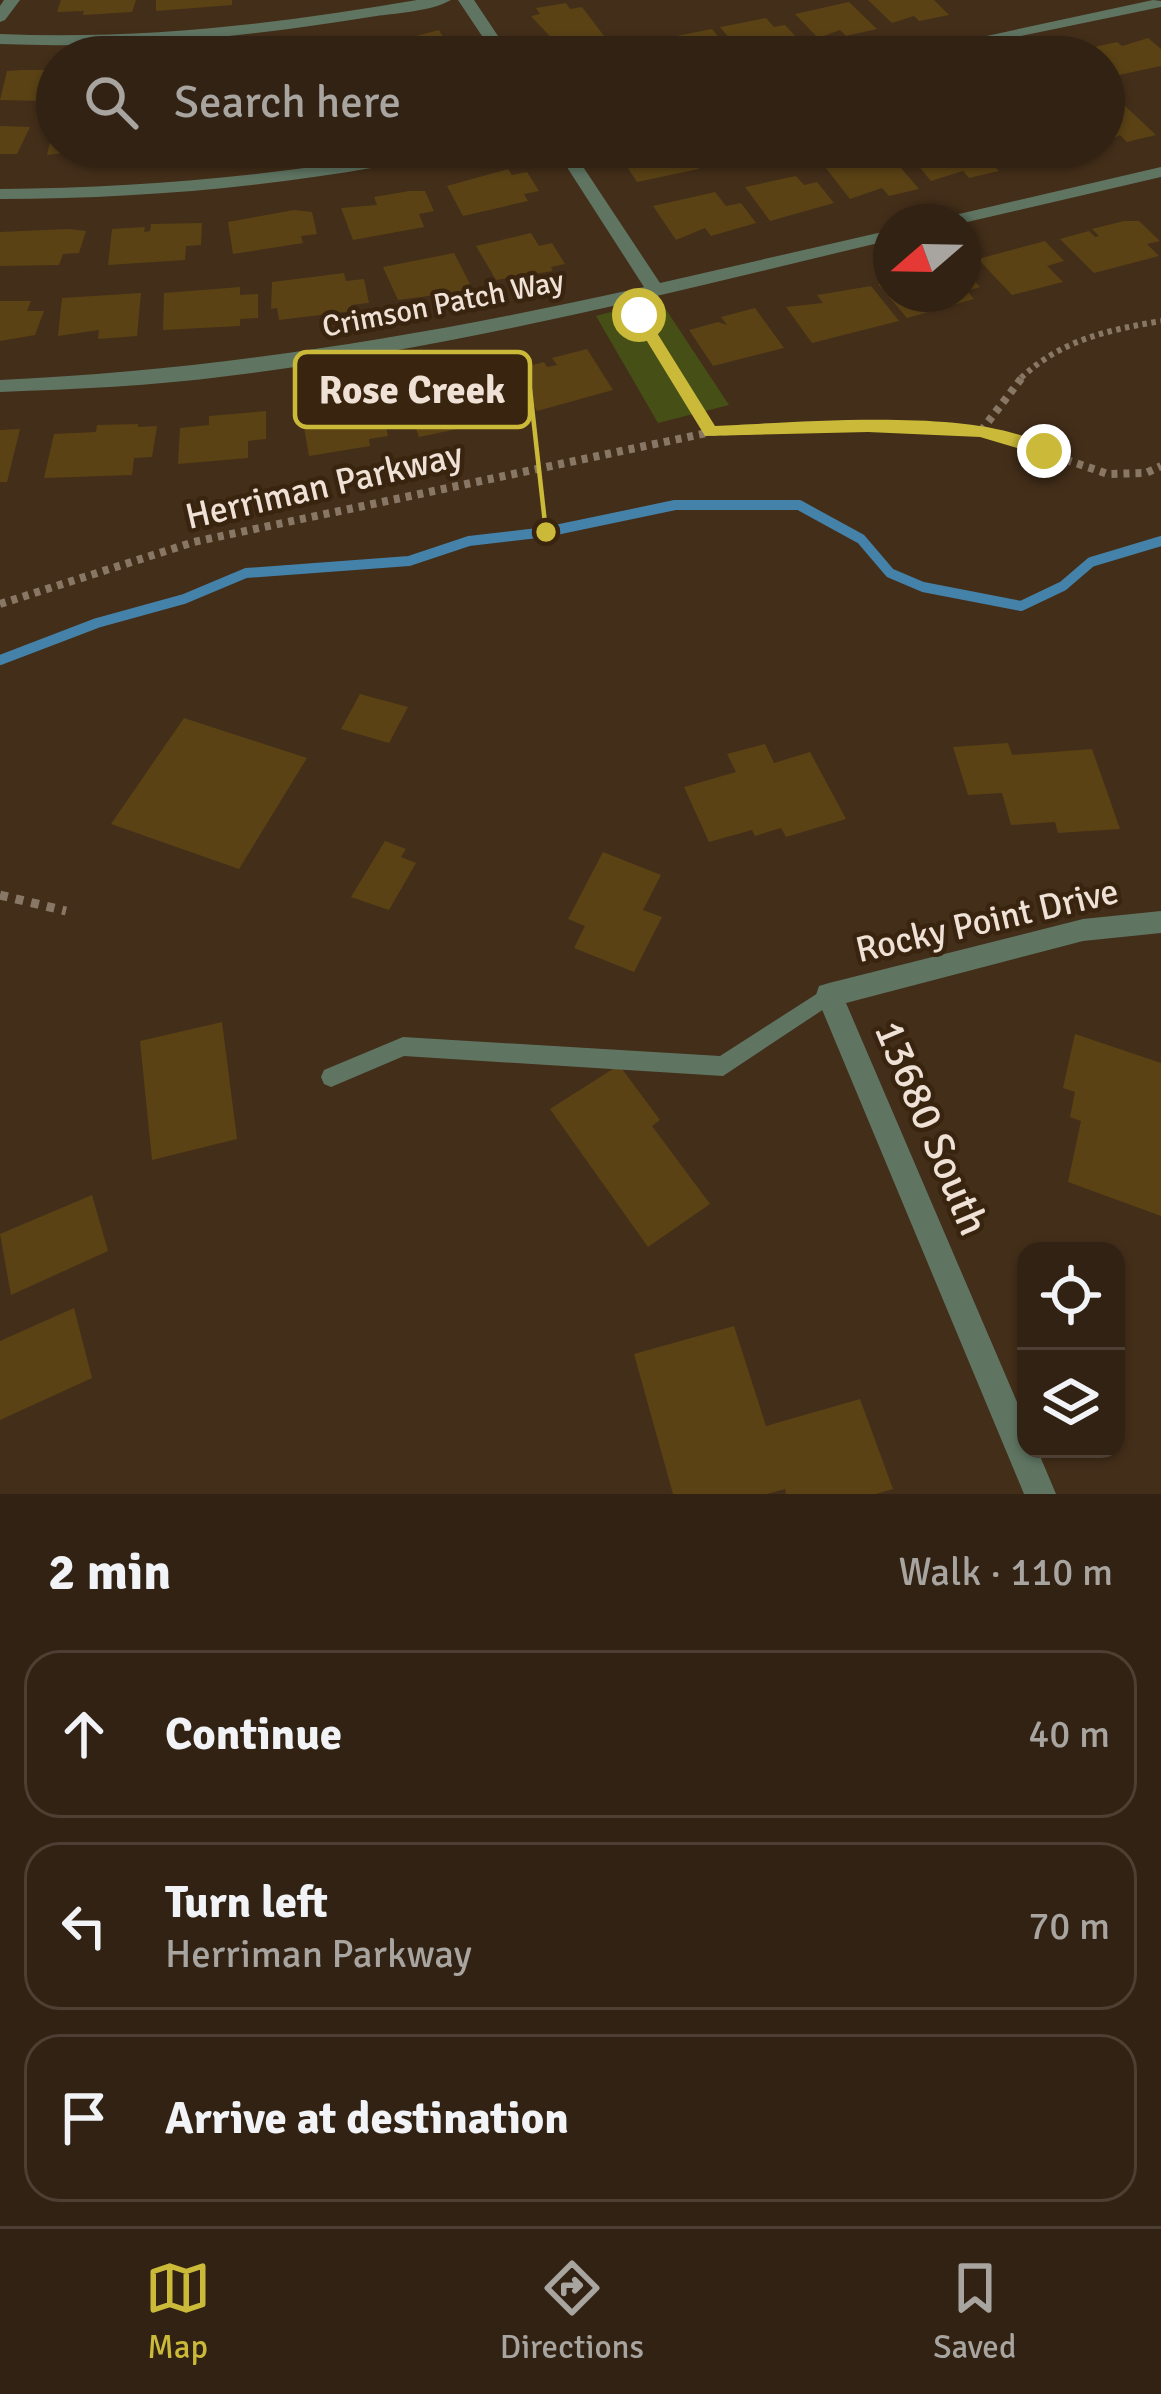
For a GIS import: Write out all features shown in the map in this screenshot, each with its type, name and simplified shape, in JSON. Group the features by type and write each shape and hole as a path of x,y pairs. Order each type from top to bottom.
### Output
{"street":[{"path":"0,17 12,0"},
{"path":"212,36 443,0"},
{"path":"466,0 490,36"},
{"path":"1000,36 1156,4"},
{"path":"0,39 36,40"},
{"path":"0,194 133,192 245,182 330,168"},
{"path":"576,168 656,290"},
{"path":"981,214 1161,172"},
{"name":"Crimson Patch Way","path":"0,386 136,380 321,360 431,341 873,239"},
{"name":"Rocky Point Drive","path":"829,994 1083,930 1161,922"},
{"name":"13680 South","path":"829,994 1040,1494"}],"lane":[{"path":"331,1077 403,1046 723,1066 829,994"}],"path":[{"path":"639,315 711,432"},
{"path":"981,431 1005,392 1040,357 1091,332 1161,321"},
{"name":"Herriman Parkway","path":"0,604 194,542 472,479 711,432 868,426 981,431 1108,474 1146,472 1161,466"},
{"path":"0,895 66,911"}],"green space":[{"path":"659,299 729,405 658,423 596,316"}],"building":[{"path":"61,0 136,0 132,12 83,15 84,11 57,12"},
{"path":"156,0 232,0 232,5 156,11"},
{"path":"868,0 934,0 949,15 919,21 914,16 892,23"},
{"path":"849,2 877,29 816,36 795,14"},
{"path":"566,3 570,9 582,7 604,36 550,36 531,16 540,14 536,8"},
{"path":"766,18 774,27 785,25 795,36 727,36 720,27"},
{"path":"712,29 718,36 676,36"},
{"path":"1148,38 1161,49 1161,66 1125,74 1125,45"},
{"path":"36,70 36,101 0,100 7,71"},
{"path":"1125,106 1156,135 1125,140"},
{"path":"0,126 30,127 17,154 0,154"},
{"path":"628,168 699,169 637,182"},
{"path":"826,168 901,168 919,189 889,196 882,188 850,199"},
{"path":"920,168 999,171 969,178 963,171 931,181"},
{"path":"508,169 512,175 527,172 539,191 524,194 528,201 463,216 447,186"},
{"path":"796,176 804,185 817,182 834,203 770,221 745,187"},
{"path":"425,191 434,211 419,214 424,227 353,240 341,208 377,205 374,197"},
{"path":"715,192 726,206 741,203 756,223 711,236 705,228 676,240 653,206"},
{"path":"294,210 312,212 317,234 301,236 303,243 233,254 228,222"},
{"path":"1139,221 1160,241 1147,244 1159,256 1094,273 1060,239 1089,231 1099,236 1092,229"},
{"path":"202,223 201,245 186,246 185,260 108,265 112,229 145,227 144,232 150,231 151,224"},
{"path":"86,231 79,253 63,254 59,265 0,266 0,232"},
{"path":"531,233 539,246 552,243 565,264 551,267 553,271 496,280 476,246"},
{"path":"1045,241 1064,261 1047,266 1063,282 1012,295 981,258"},
{"path":"454,253 473,290 398,300 383,267"},
{"path":"344,273 346,281 364,279 369,303 351,305 353,311 279,320 277,308 271,309 272,282"},
{"path":"871,286 873,312 892,312 899,321 812,343 786,307 823,303 817,295"},
{"path":"240,287 240,295 258,294 258,318 240,319 240,326 163,330 164,293"},
{"path":"141,293 137,336 98,339 99,330 58,336 62,298"},
{"path":"0,301 31,301 27,311 44,311 35,335 0,341"},
{"path":"755,308 784,348 713,366 689,330 718,322 727,325 721,317"},
{"path":"587,349 613,390 537,411 514,370 544,362 547,367 557,365 552,358"},
{"path":"481,374 483,379 498,376 508,401 494,403 501,420 419,437 404,395 439,388 446,392 442,382"},
{"path":"378,394 388,436 369,439 370,446 309,456 301,410"},
{"path":"266,411 266,439 248,441 248,458 178,464 180,428 209,425 209,416"},
{"path":"97,425 157,426 152,457 134,458 132,475 44,478 54,434 96,432"},
{"path":"20,429 7,482 0,482 0,430"},
{"path":"360,694 408,707 389,743 341,729"},
{"path":"184,718 307,758 239,869 111,824"},
{"path":"1008,743 1012,755 1092,749 1120,829 1058,833 1055,822 1011,825 1002,793 968,795 953,747"},
{"path":"765,744 774,763 810,752 846,819 786,837 781,828 709,842 684,787 736,772 727,754"},
{"path":"385,841 406,849 401,857 416,863 389,910 351,897"},
{"path":"603,852 661,875 643,910 662,917 634,972 574,948 585,926 568,919"},
{"path":"222,1022 237,1139 152,1160 140,1041"},
{"path":"1075,1034 1161,1063 1161,1216 1068,1182 1081,1121 1070,1117 1075,1092 1063,1088"},
{"path":"619,1065 660,1120 652,1126 710,1204 648,1247 550,1109"},
{"path":"92,1195 108,1251 11,1295 0,1234"},
{"path":"74,1308 92,1378 0,1420 0,1341"},
{"path":"734,1326 766,1426 860,1399 893,1489 876,1494 786,1494 785,1489 767,1494 673,1494 634,1354"}],"waterway":[{"path":"0,660 97,623 184,599 246,573 409,561 469,541 546,532 675,505 799,505 861,539 890,573 923,587 1021,606 1063,586 1091,562 1161,541"}],"place":[{"name":"Rose Creek","path":"546,532"}],"route":[{"path":"639,315 711,432 868,426 981,431 1044,451"}]}
